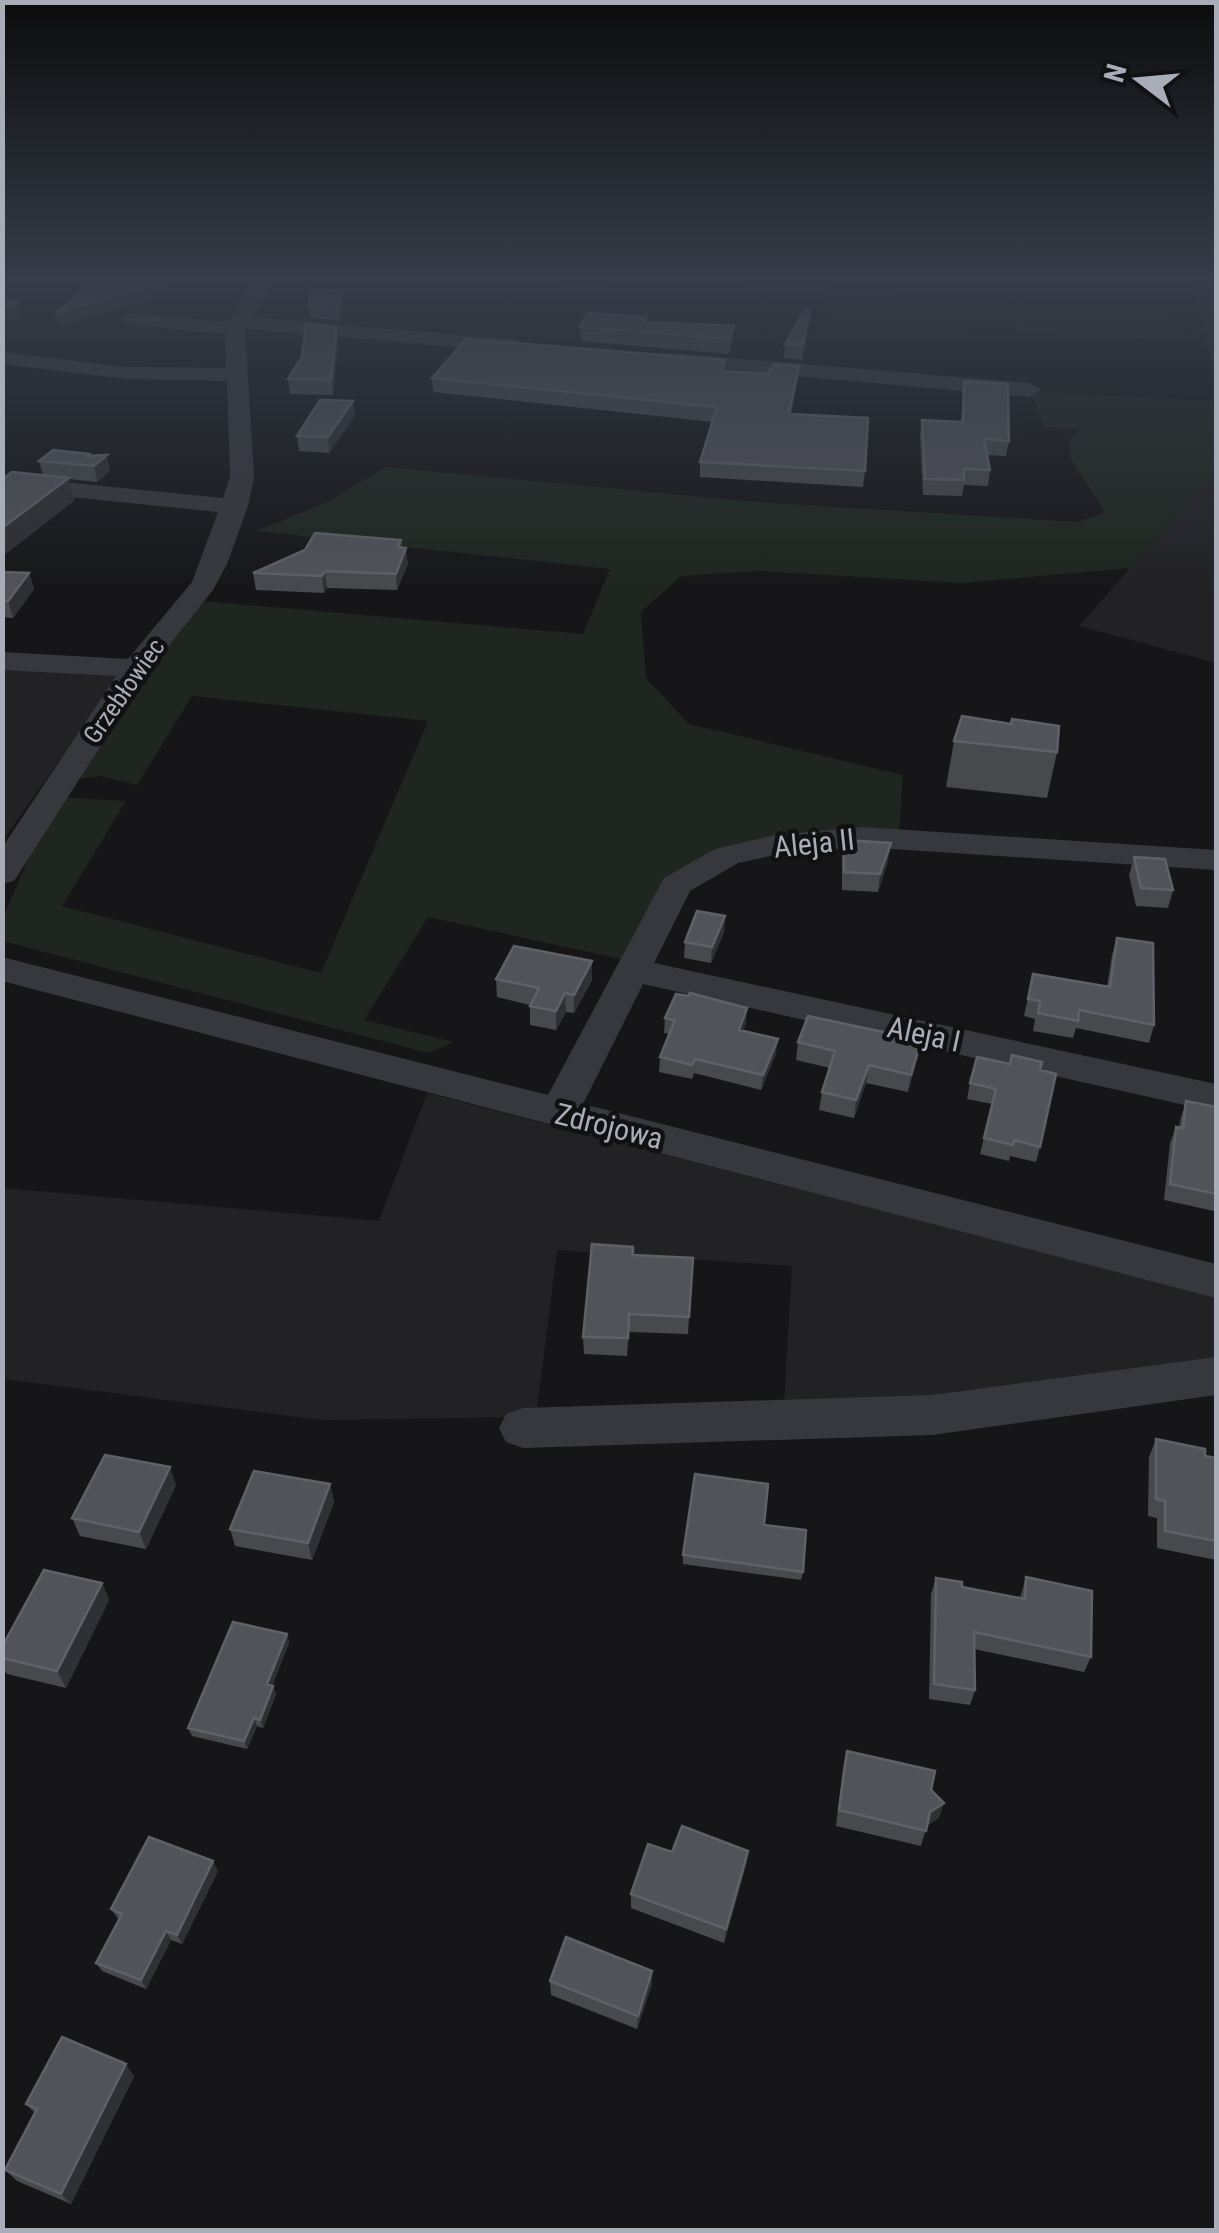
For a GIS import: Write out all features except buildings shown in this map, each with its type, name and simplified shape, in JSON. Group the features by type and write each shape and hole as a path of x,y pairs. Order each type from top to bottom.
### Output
{"street":[{"name":"Grzebłowiec","path":"2,874 136,668 204,584 236,506 242,477 236,383"},
{"path":"934,383 1030,390"},
{"path":"2,483 112,497 236,506"},
{"path":"2,660 136,668"},
{"name":"Aleja II","path":"558,1113 676,886 727,856 776,845 862,836 1216,860"},
{"name":"Zdrojowa","path":"2,969 1216,1281"},
{"name":"Aleja I","path":"632,970 1216,1098"},
{"path":"523,1428 932,1415 1216,1376"}],"shaded area":[{"path":"1030,392 1206,401 1216,395 1216,470 1130,568 962,583 759,571 681,576 641,612 646,678 689,724 903,775 899,831 859,828 664,880 621,959 428,917 364,1020 454,1042 428,1053 3,941 2,920 55,797 126,801 62,906 321,973 428,721 192,696 137,785 101,776 77,779 145,667 202,601 583,634 610,569 256,531 327,502 386,467 744,501 1079,522 1105,512 1072,461 1068,441 1081,429 1045,427"},
{"path":"1216,470 1216,663 1079,626 1130,568"},
{"path":"3,655 130,661 3,840"},
{"path":"427,1093 1216,1297 1216,1395 1014,1405 784,1404 792,1266 557,1250 536,1417 321,1420 3,1379 3,1188 379,1221"}]}
